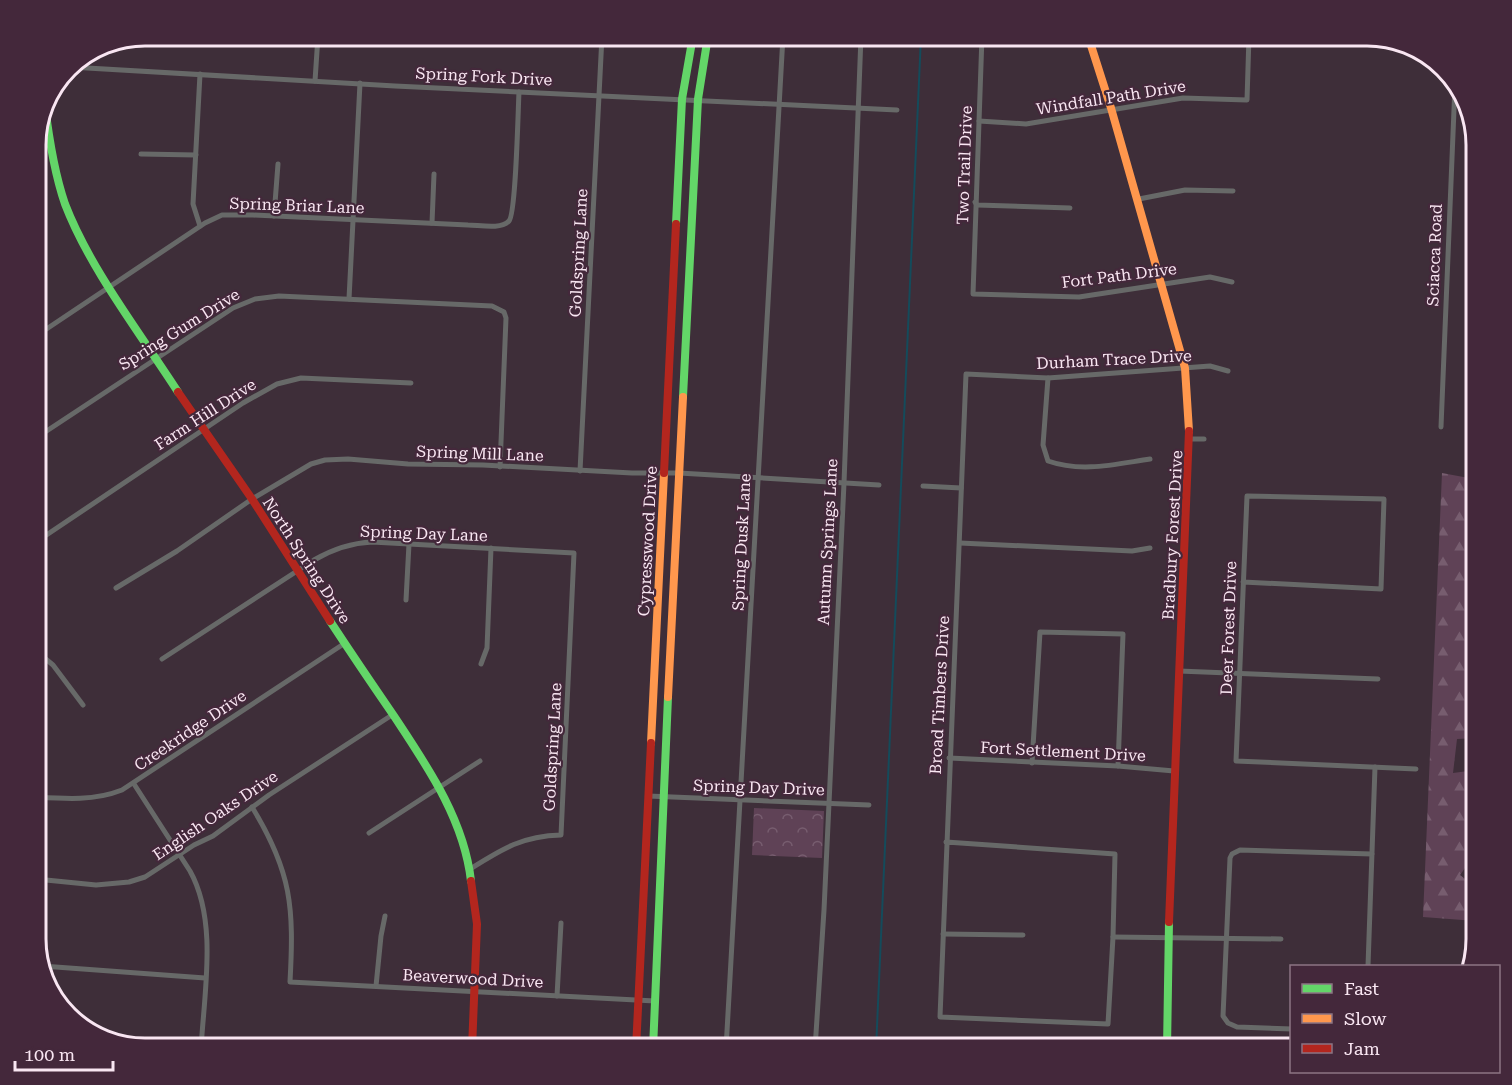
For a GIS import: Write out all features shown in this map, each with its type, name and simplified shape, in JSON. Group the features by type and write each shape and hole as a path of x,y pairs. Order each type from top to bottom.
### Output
{"street":[{"path":"315,81 317,46"},
{"name":"Goldspring Lane","path":"580,471 602,46"},
{"name":"Cypresswood Drive","path":"637,1038 682,99 691,46"},
{"name":"Cypresswood Drive","path":"653,1038 688,281 698,99 706,46"},
{"name":"Spring Dusk Lane","path":"727,1038 782,46"},
{"name":"Autumn Springs Lane","path":"816,1038 844,483 861,46"},
{"name":"Two Trail Drive","path":"973,294 982,46"},
{"name":"Bradbury Forest Drive","path":"1091,46 1185,368 1190,439 1174,771 1167,1038"},
{"name":"Windfall Path Drive","path":"978,121 1026,124 1111,108 1183,98 1247,100 1249,46"},
{"name":"Spring Fork Drive","path":"85,68 897,110"},
{"path":"200,74 193,204 200,226"},
{"path":"349,299 360,83"},
{"name":"Spring Briar Lane","path":"47,329 200,226 222,215 432,224 501,225 508,222 512,212 519,92"},
{"name":"Sciacca Road","path":"1441,427 1454,101"},
{"name":"North Spring Drive","path":"48,131 51,153 65,203 79,236 109,287 203,430 252,499 440,788 459,829 470,869 477,924 473,1038"},
{"path":"141,154 196,155"},
{"path":"274,216 278,164"},
{"path":"432,224 434,174"},
{"path":"1137,202 1138,199 1185,190 1233,191"},
{"path":"975,202 977,205 1070,208"},
{"name":"Fort Path Drive","path":"973,294 1079,297 1210,277 1232,282"},
{"path":"674,280 688,281"},
{"name":"Spring Gum Drive","path":"47,431 233,308 255,299 279,296 492,306 504,312 507,327 500,467"},
{"name":"Durham Trace Drive","path":"966,374 1048,378 1210,366 1228,371"},
{"name":"Broad Timbers Drive","path":"966,374 940,1017 1108,1024 1113,937"},
{"name":"Farm Hill Drive","path":"47,535 263,391 293,379 317,377 411,383"},
{"path":"1048,378 1044,445 1048,461 1063,466 1099,467 1150,459"},
{"path":"1190,439 1204,439"},
{"name":"Spring Mill Lane","path":"116,588 177,551 252,499 311,464 325,460 348,459 580,471 680,473 879,485"},
{"path":"922,486 961,488"},
{"name":"Deer Forest Drive","path":"1243,582 1381,589 1384,499 1246,496 1236,762 1375,767"},
{"name":"Spring Day Lane","path":"162,659 297,571 332,550 345,546 372,542 574,553"},
{"path":"960,543 1132,551 1150,548"},
{"path":"406,600 409,544"},
{"path":"481,664 487,648 491,548"},
{"name":"Goldspring Lane","path":"470,869 515,843 536,837 561,835 574,553"},
{"path":"1032,763 1040,632 1124,634 1118,766"},
{"path":"656,634 671,635"},
{"name":"Creekridge Drive","path":"47,797 91,799 107,796 134,784 345,643"},
{"path":"47,660 82,705"},
{"path":"1179,671 1378,679"},
{"name":"English Oaks Drive","path":"47,880 96,885 123,883 145,877 213,836 252,807 392,715"},
{"name":"Fort Settlement Drive","path":"950,758 1174,771"},
{"path":"369,833 480,761"},
{"path":"1368,965 1375,767 1416,769"},
{"path":"134,784 196,881 204,908 207,930 202,1038"},
{"name":"Spring Day Drive","path":"648,796 868,805"},
{"name":"Beaverwood Drive","path":"252,807 274,845 287,886 292,921 290,982 655,1000"},
{"path":"946,842 1115,854 1113,937 1281,939"},
{"path":"1290,1029 1237,1027 1228,1023 1223,1016 1229,862 1232,854 1240,850 1372,854"},
{"path":"376,986 385,916"},
{"path":"557,996 561,923"},
{"path":"943,934 1023,935"},
{"path":"51,967 205,978"}],"green space":[{"path":"1442,473 1466,478 1466,739 1457,739 1453,773 1466,771 1466,868 1460,875 1466,880 1466,920 1423,917"},
{"path":"754,808 824,811 822,858 752,855"}],"waterway":[{"path":"876,1038 921,46"}],"traffic: fast":[{"path":"676,224 682,99 691,46"},
{"path":"683,397 698,99 706,46"},
{"path":"48,131 58,180 75,228 117,300 178,392"},
{"path":"330,621 406,735 442,794 461,836 471,881"},
{"path":"653,1038 668,697"},
{"path":"1167,1038 1169,922"}],"traffic: slow":[{"path":"1091,46 1185,368 1189,431"},
{"path":"668,697 683,397"},
{"path":"651,743 664,473"}],"traffic: jam":[{"path":"664,473 676,224"},
{"path":"178,392 252,499 330,621"},
{"path":"1169,922 1189,431"},
{"path":"637,1038 651,743"},
{"path":"471,881 477,924 472,1038"}]}
